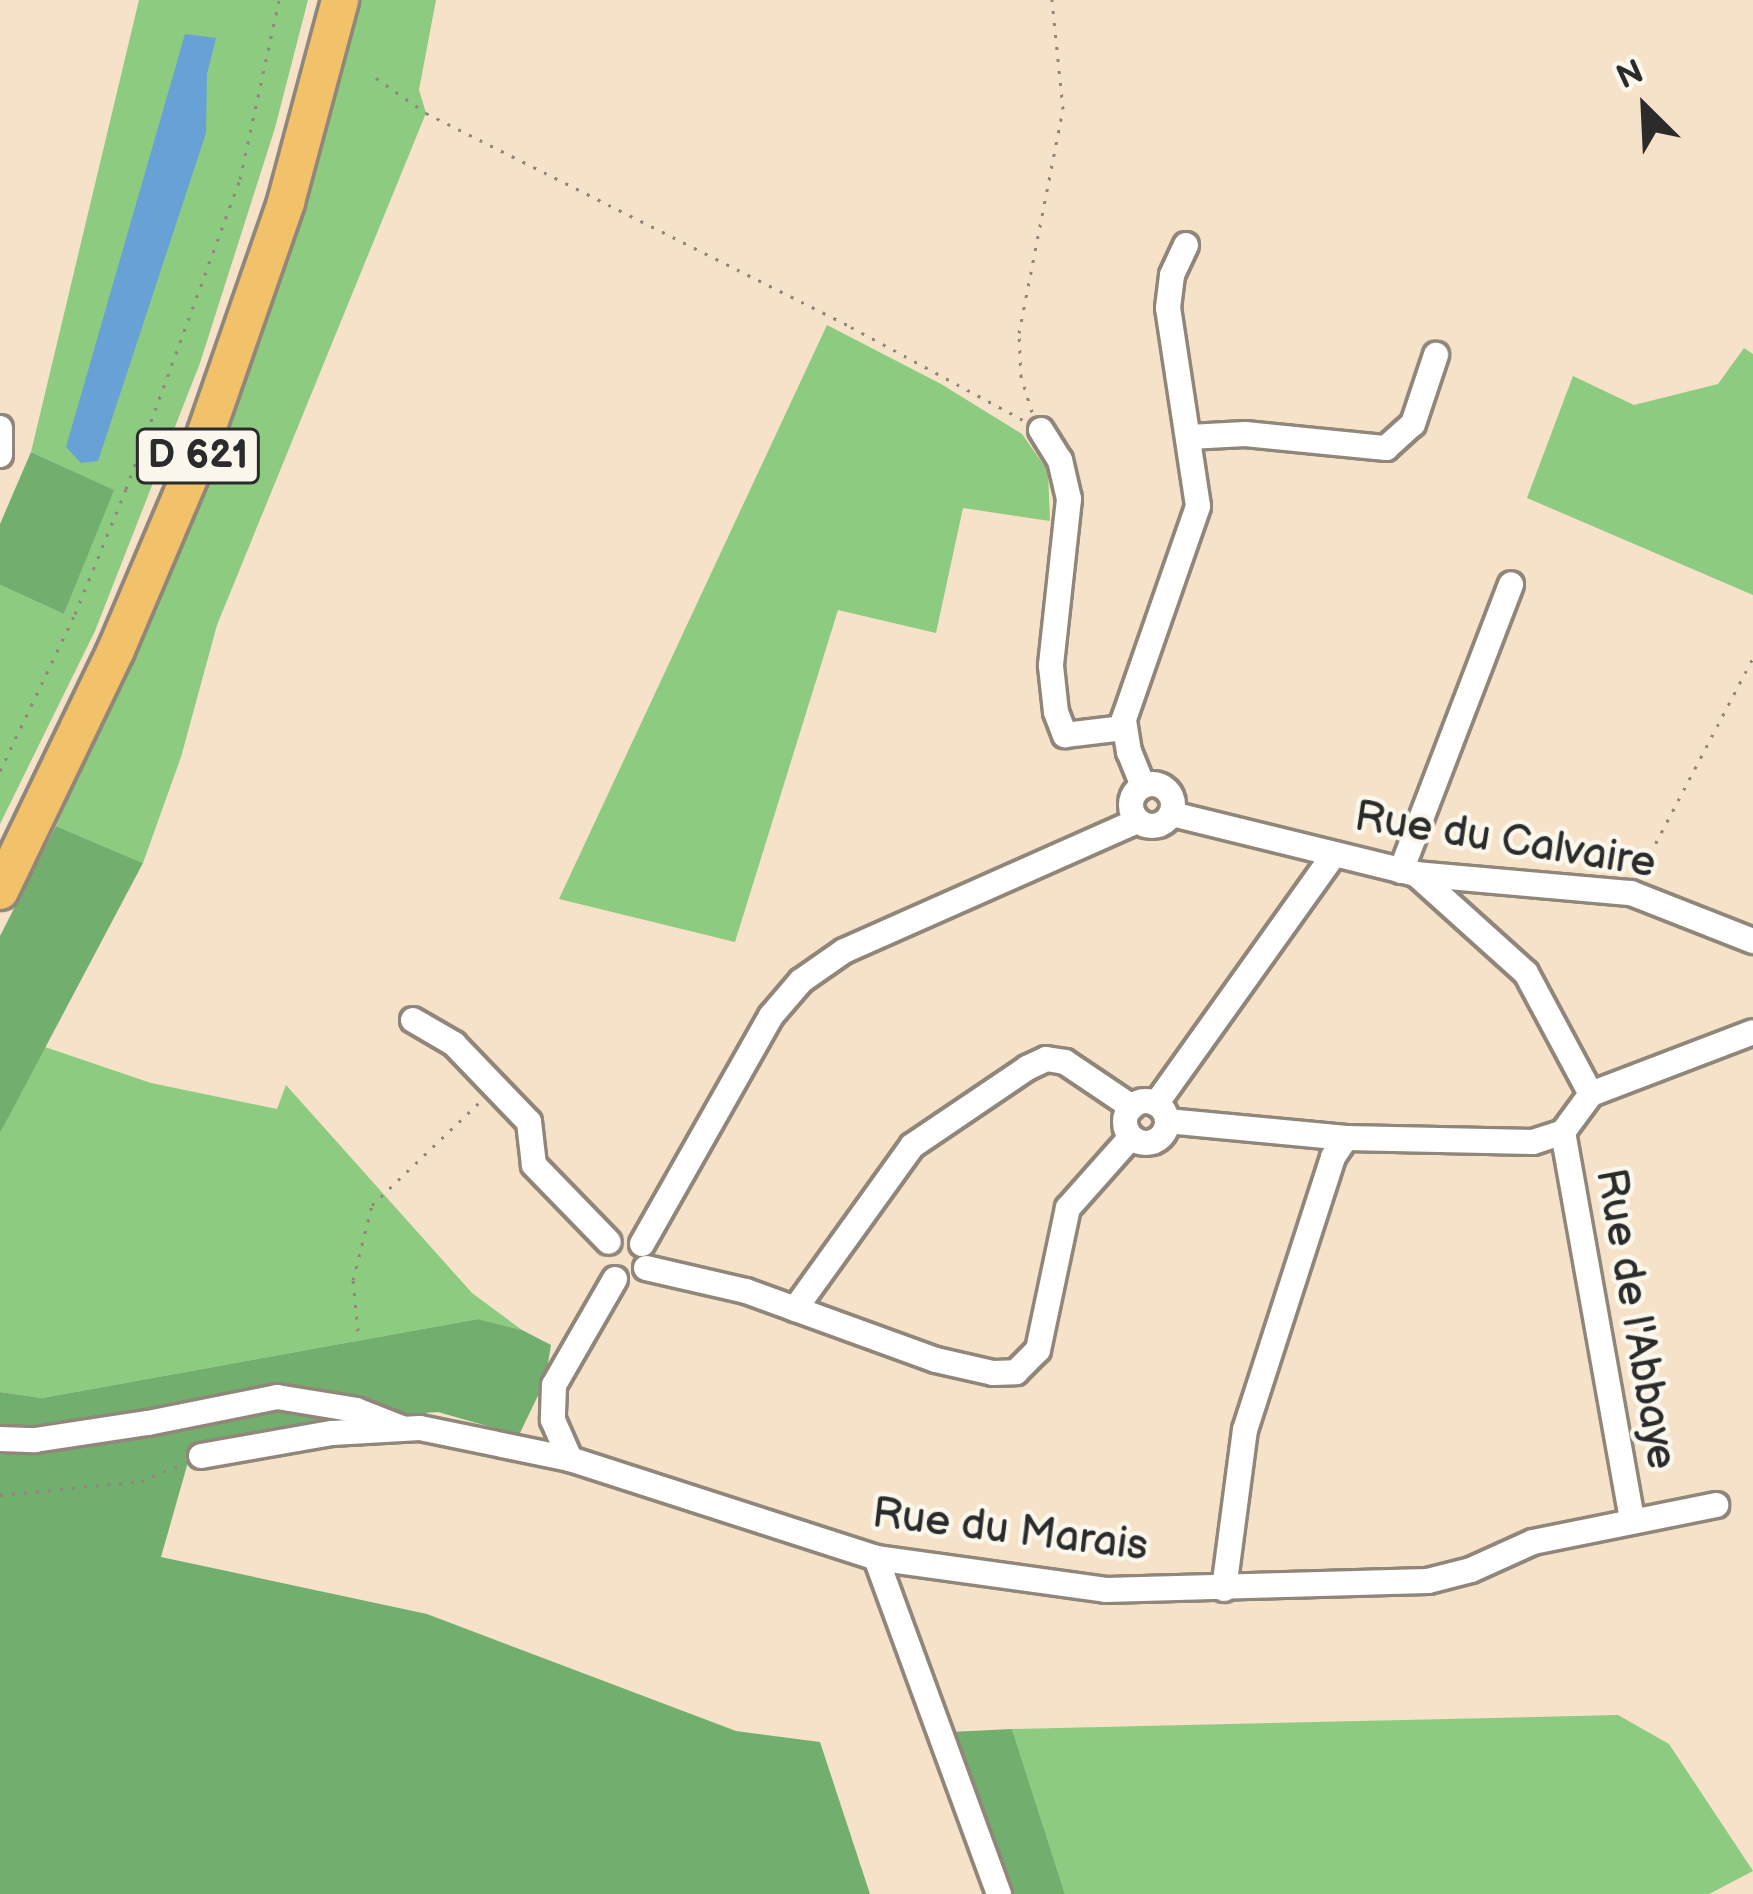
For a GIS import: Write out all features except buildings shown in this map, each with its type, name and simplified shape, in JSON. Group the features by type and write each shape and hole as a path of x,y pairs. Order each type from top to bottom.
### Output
{"highway":[{"name":"D 621","path":"0,854 106,634 190,429 320,0"},
{"name":"D 621","path":"0,891 124,632 202,445 286,202 340,0"}],"street":[{"path":"1144,786 1124,728 1196,517 1198,486 1168,308 1172,275 1186,244"},
{"path":"1189,437 1245,434 1387,448 1403,439 1413,424 1436,356"},
{"path":"0,428 0,454"},
{"path":"1041,430 1060,460 1070,499 1051,666 1053,699 1065,735 1124,728"},
{"path":"1511,584 1409,872 1526,973 1591,1094"},
{"path":"609,1242 603,1263 615,1279 630,1281 771,1016 809,974 844,952 1137,820 1156,826 1172,814 1167,790 1144,786"},
{"path":"1137,820 1131,802 1144,786"},
{"name":"Rue du Calvaire","path":"1172,814 1409,872 1631,893 1753,941"},
{"path":"1131,1137 1126,1119 1152,1111 1334,854"},
{"path":"413,1020 445,1037 532,1126 534,1165 609,1242"},
{"path":"795,1309 912,1146 1027,1067 1046,1059 1065,1062 1152,1111 1346,1138 1358,1134 1511,1144 1563,1132 1591,1094 1753,1032"},
{"path":"1131,1137 1154,1142 1152,1111"},
{"name":"Rue de l'Abbaye","path":"1563,1132 1632,1520"},
{"path":"609,1242 625,1236 644,1256 936,1360 1000,1374 1024,1368 1038,1350 1068,1208 1131,1137"},
{"path":"1224,1588 1245,1430 1333,1157 1346,1138"},
{"path":"571,1460 553,1420 554,1385 615,1279"},
{"path":"0,1439 34,1440 148,1423 277,1396 356,1410 402,1428"},
{"path":"201,1456 332,1433 402,1428"},
{"name":"Rue du Marais","path":"402,1428 467,1435 571,1460 876,1558 1106,1590 1428,1581 1467,1571 1533,1542 1716,1505"},
{"path":"876,1558 999,1894"}],"path":[{"path":"0,771 109,531 240,179 279,0"},
{"path":"1041,430 1024,393 1019,333 1063,109 1052,0"},
{"path":"376,78 426,112 851,327 1041,430"},
{"path":"1631,893 1753,658"},
{"path":"358,1331 353,1280 372,1205 496,1086"},
{"path":"0,1495 141,1481 201,1456"}],"green space":[{"path":"139,0 308,0 275,128 200,363 95,631 0,824 0,585 64,614 113,490 31,452"},
{"path":"351,0 436,0 419,90 426,113 217,625 181,757 143,863 56,826 203,479"},
{"path":"827,325 941,384 1022,434 1048,471 1050,521 963,508 936,633 838,610 735,942 559,899"},
{"path":"1744,348 1753,354 1753,595 1527,498 1573,376 1634,405 1718,384"},
{"path":"31,452 114,490 64,614 0,585 0,524"},
{"path":"56,826 143,863 0,1133 0,936"},
{"path":"42,1046 151,1083 277,1109 286,1085 472,1293 522,1330 478,1319 42,1398 0,1392 0,1133"},
{"path":"478,1319 522,1330 551,1345 545,1381 519,1435 438,1412 358,1418 192,1448 161,1557 427,1614 736,1731 820,1742 870,1894 0,1894 0,1392 42,1398"},
{"path":"1618,1715 1669,1744 1753,1871 1709,1894 1065,1894 1012,1729"},
{"path":"1012,1729 1065,1894 1012,1894 950,1732"}],"water":[{"path":"185,34 216,38 207,74 206,133 98,461 81,463 66,447"}]}
